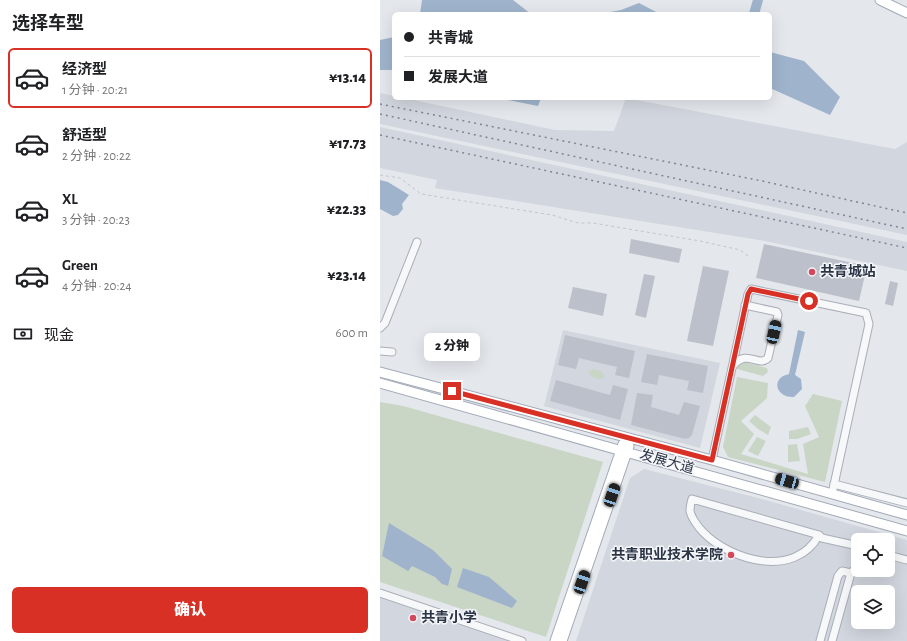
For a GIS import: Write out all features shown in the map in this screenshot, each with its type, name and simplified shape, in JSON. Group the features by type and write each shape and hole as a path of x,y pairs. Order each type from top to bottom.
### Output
{"main road":[{"path":"880,0 907,13"},
{"name":"发展大道","path":"380,372 712,460 907,515"},
{"name":"发展大道","path":"380,383 624,450 907,531"},
{"path":"562,641 628,438"},
{"path":"555,641 624,450"}],"street":[{"path":"380,328 384,323 417,242"},
{"path":"712,460 745,305 751,289 866,313 868,324 832,494"},
{"path":"732,367 741,358 746,357 765,360 769,354 778,315 777,312 745,305"},
{"path":"380,351 392,352"},
{"path":"834,484 907,503"},
{"path":"819,535 815,544 798,556 777,562 761,561 744,557 712,541 699,528 690,512 692,499 819,535 822,538 851,544"},
{"path":"895,557 907,560"},
{"path":"820,641 838,576 842,571 851,573 832,641"},
{"path":"380,593 522,641"}],"path":[{"path":"380,174 400,178 421,194 552,216 578,223 593,223 700,241 740,250 748,256"}],"shaded area":[{"path":"380,93 392,96 392,100 413,100 555,130 614,131 625,100 637,100 895,149 907,142 907,235 380,124"},
{"path":"380,127 907,242 907,271 765,241 435,188 437,180 380,168"},
{"path":"563,330 720,363 700,448 544,406"},
{"name":"共青职业技术学院","path":"644,469 762,499 882,533 851,533 851,577 895,577 895,537 907,540 907,641 576,641 630,478"},
{"name":"共青小学","path":"380,595 512,641 380,641"}],"green space":[{"path":"744,362 767,368 768,372 763,376 737,369 739,365"},
{"path":"594,369 601,371 605,377 598,379 591,376 588,372"},
{"path":"737,377 768,383 767,398 741,421 754,434 741,454 808,474 803,444 819,437 805,406 813,394 842,401 825,482 728,457 723,447"},
{"path":"380,402 403,406 603,462 546,637 380,582"},
{"path":"755,415 771,427 768,435 749,421"},
{"path":"808,427 811,434 797,439 789,439 789,431"},
{"path":"757,437 766,441 758,456 748,451"},
{"path":"797,444 800,461 788,462 788,445"}],"water":[{"path":"422,0 513,0 528,12 420,12"},
{"path":"639,3 656,12 610,12 621,10"},
{"path":"392,37 392,70 380,70 380,40"},
{"path":"772,53 804,61 840,97 830,115 772,89"},
{"path":"508,100 540,100 538,106"},
{"path":"380,180 388,182 409,195 402,204 403,209 398,215 393,216 380,209"},
{"path":"798,330 805,332 795,375 801,379 802,389 794,397 783,394 779,391 777,383 783,376 789,374"},
{"path":"389,523 433,550 452,569 448,586 442,584 435,577 412,566 408,571 382,556"},
{"path":"463,568 489,577 517,601 512,608 457,587"}],"building":[{"path":"631,239 682,249 679,263 629,253"},
{"name":"共青城站","path":"764,244 867,266 859,301 756,278"},
{"path":"703,266 729,271 713,346 687,341"},
{"path":"644,274 655,276 646,318 635,315"},
{"path":"890,281 898,283 893,306 885,304"},
{"path":"573,287 607,294 603,316 568,308"},
{"path":"565,335 635,351 629,378 615,375 617,367 579,358 576,369 558,365"},
{"path":"647,354 708,366 703,393 687,390 689,381 659,375 657,385 641,382"},
{"path":"556,380 610,395 613,385 628,389 620,420 550,401"},
{"path":"637,393 653,395 651,407 679,415 684,402 700,406 692,435 685,439 631,425"}],"waterway":[{"path":"755,12 758,0"}],"railway":[{"path":"380,104 762,181 907,213"},
{"path":"380,114 907,229"},
{"path":"380,135 907,248"}],"place":[{"name":"共青城站","path":"812,272"},
{"name":"共青职业技术学院","path":"731,555"},
{"name":"共青小学","path":"413,618"}],"route":[{"path":"452,391 712,460 748,294 751,289 809,301"}]}
